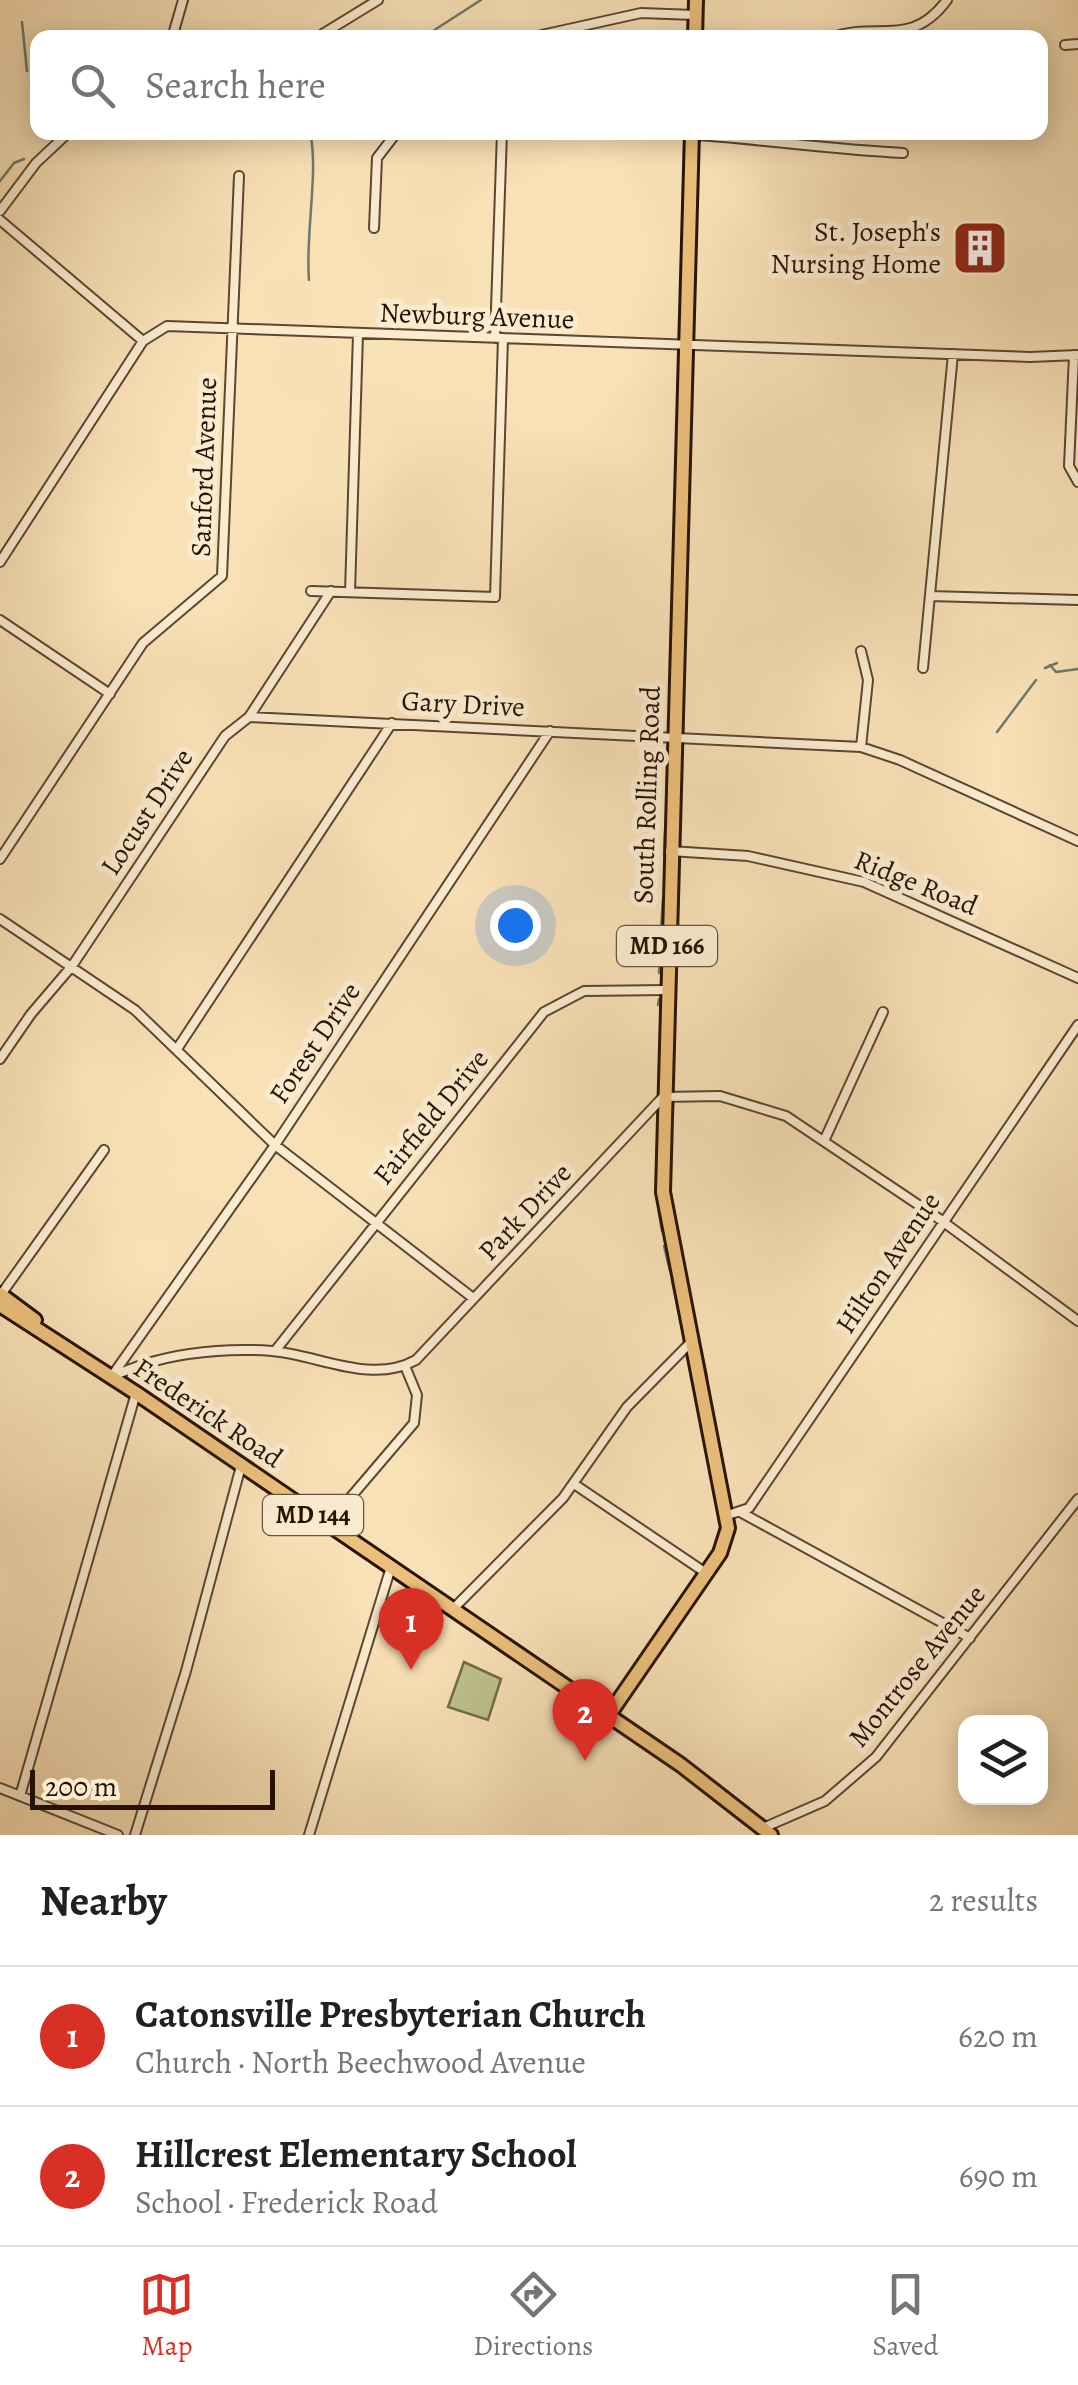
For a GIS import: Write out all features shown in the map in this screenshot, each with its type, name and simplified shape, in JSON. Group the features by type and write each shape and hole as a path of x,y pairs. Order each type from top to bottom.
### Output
{"main road":[{"name":"South Rolling Road","path":"692,140 663,1192 692,1342 735,1514"},
{"name":"Frederick Road","path":"0,1295 60,1342"},
{"name":"Frederick Road","path":"0,1306 60,1342 453,1609 767,1832"},
{"path":"608,1716 706,1573 726,1540 735,1514"}],"street":[{"path":"174,30 183,0"},
{"path":"329,30 378,0"},
{"path":"908,30 931,18 948,0"},
{"path":"564,30 642,13 696,7"},
{"path":"1065,45 1078,44"},
{"path":"0,210 61,140"},
{"path":"374,228 377,158 391,140"},
{"path":"312,591 495,598 502,140"},
{"path":"745,140 813,149 903,153"},
{"name":"Sanford Avenue","path":"0,859 144,642 222,576 238,176"},
{"path":"0,220 144,341 0,562"},
{"name":"Newburg Avenue","path":"144,341 157,328 167,326 686,346 1076,355"},
{"path":"350,592 358,334"},
{"path":"924,668 953,354"},
{"path":"1076,355 1069,466 1078,482"},
{"name":"Locust Drive","path":"0,1059 38,1004 72,966 225,736 248,718 331,592"},
{"path":"930,596 1078,600"},
{"path":"0,620 110,694"},
{"path":"861,651 868,680 861,747"},
{"name":"Gary Drive","path":"248,718 861,747 1078,840"},
{"path":"176,1049 392,723"},
{"name":"Forest Drive","path":"112,1377 275,1144 550,730"},
{"name":"Ridge Road","path":"670,851 748,856 864,882 1078,978"},
{"path":"0,919 134,1010 275,1144 472,1298"},
{"name":"Fairfield Drive","path":"275,1351 555,1003 600,989 666,990"},
{"path":"824,1141 883,1012"},
{"name":"Hilton Avenue","path":"735,1514 1078,1025"},
{"path":"664,1097 720,1096 748,1101 786,1116 1078,1321"},
{"name":"Park Drive","path":"404,1366 416,1360 664,1097"},
{"path":"0,1295 104,1150"},
{"path":"453,1609 574,1484 627,1407 692,1342"},
{"path":"112,1377 136,1365 196,1355 275,1351 368,1369 404,1366 417,1395 414,1423 327,1525"},
{"path":"20,1796 136,1393"},
{"path":"135,1835 186,1671 242,1466"},
{"path":"574,1484 706,1573"},
{"name":"Montrose Avenue","path":"767,1832 825,1800 860,1774 1078,1498"},
{"path":"735,1514 970,1638"},
{"path":"309,1835 391,1567"},
{"path":"0,1788 118,1835"}],"green space":[{"path":"464,1662 501,1679 488,1720 448,1707"}],"waterway":[{"path":"434,30 481,0"},
{"path":"22,22 27,71"},
{"path":"309,280 311,140"},
{"path":"0,181 14,163 24,159"},
{"path":"1045,668 1057,663"},
{"path":"1050,665 1056,672 1078,669"},
{"path":"997,732 1036,680"},
{"path":"666,823 667,775"},
{"path":"664,856 665,832"},
{"path":"660,944 663,899"},
{"path":"659,973 660,951"},
{"path":"658,1005 659,999"},
{"path":"658,1207 662,1231"},
{"path":"664,1246 670,1271"},
{"path":"672,1280 678,1309"},
{"path":"680,1315 683,1328"},
{"path":"701,1349 707,1377"}],"place":[{"name":"St. Joseph's Nursing Home","path":"980,248"},
{"name":"Catonsville Presbyterian Church","path":"411,1670"},
{"name":"Hillcrest Elementary School","path":"585,1761"}]}
